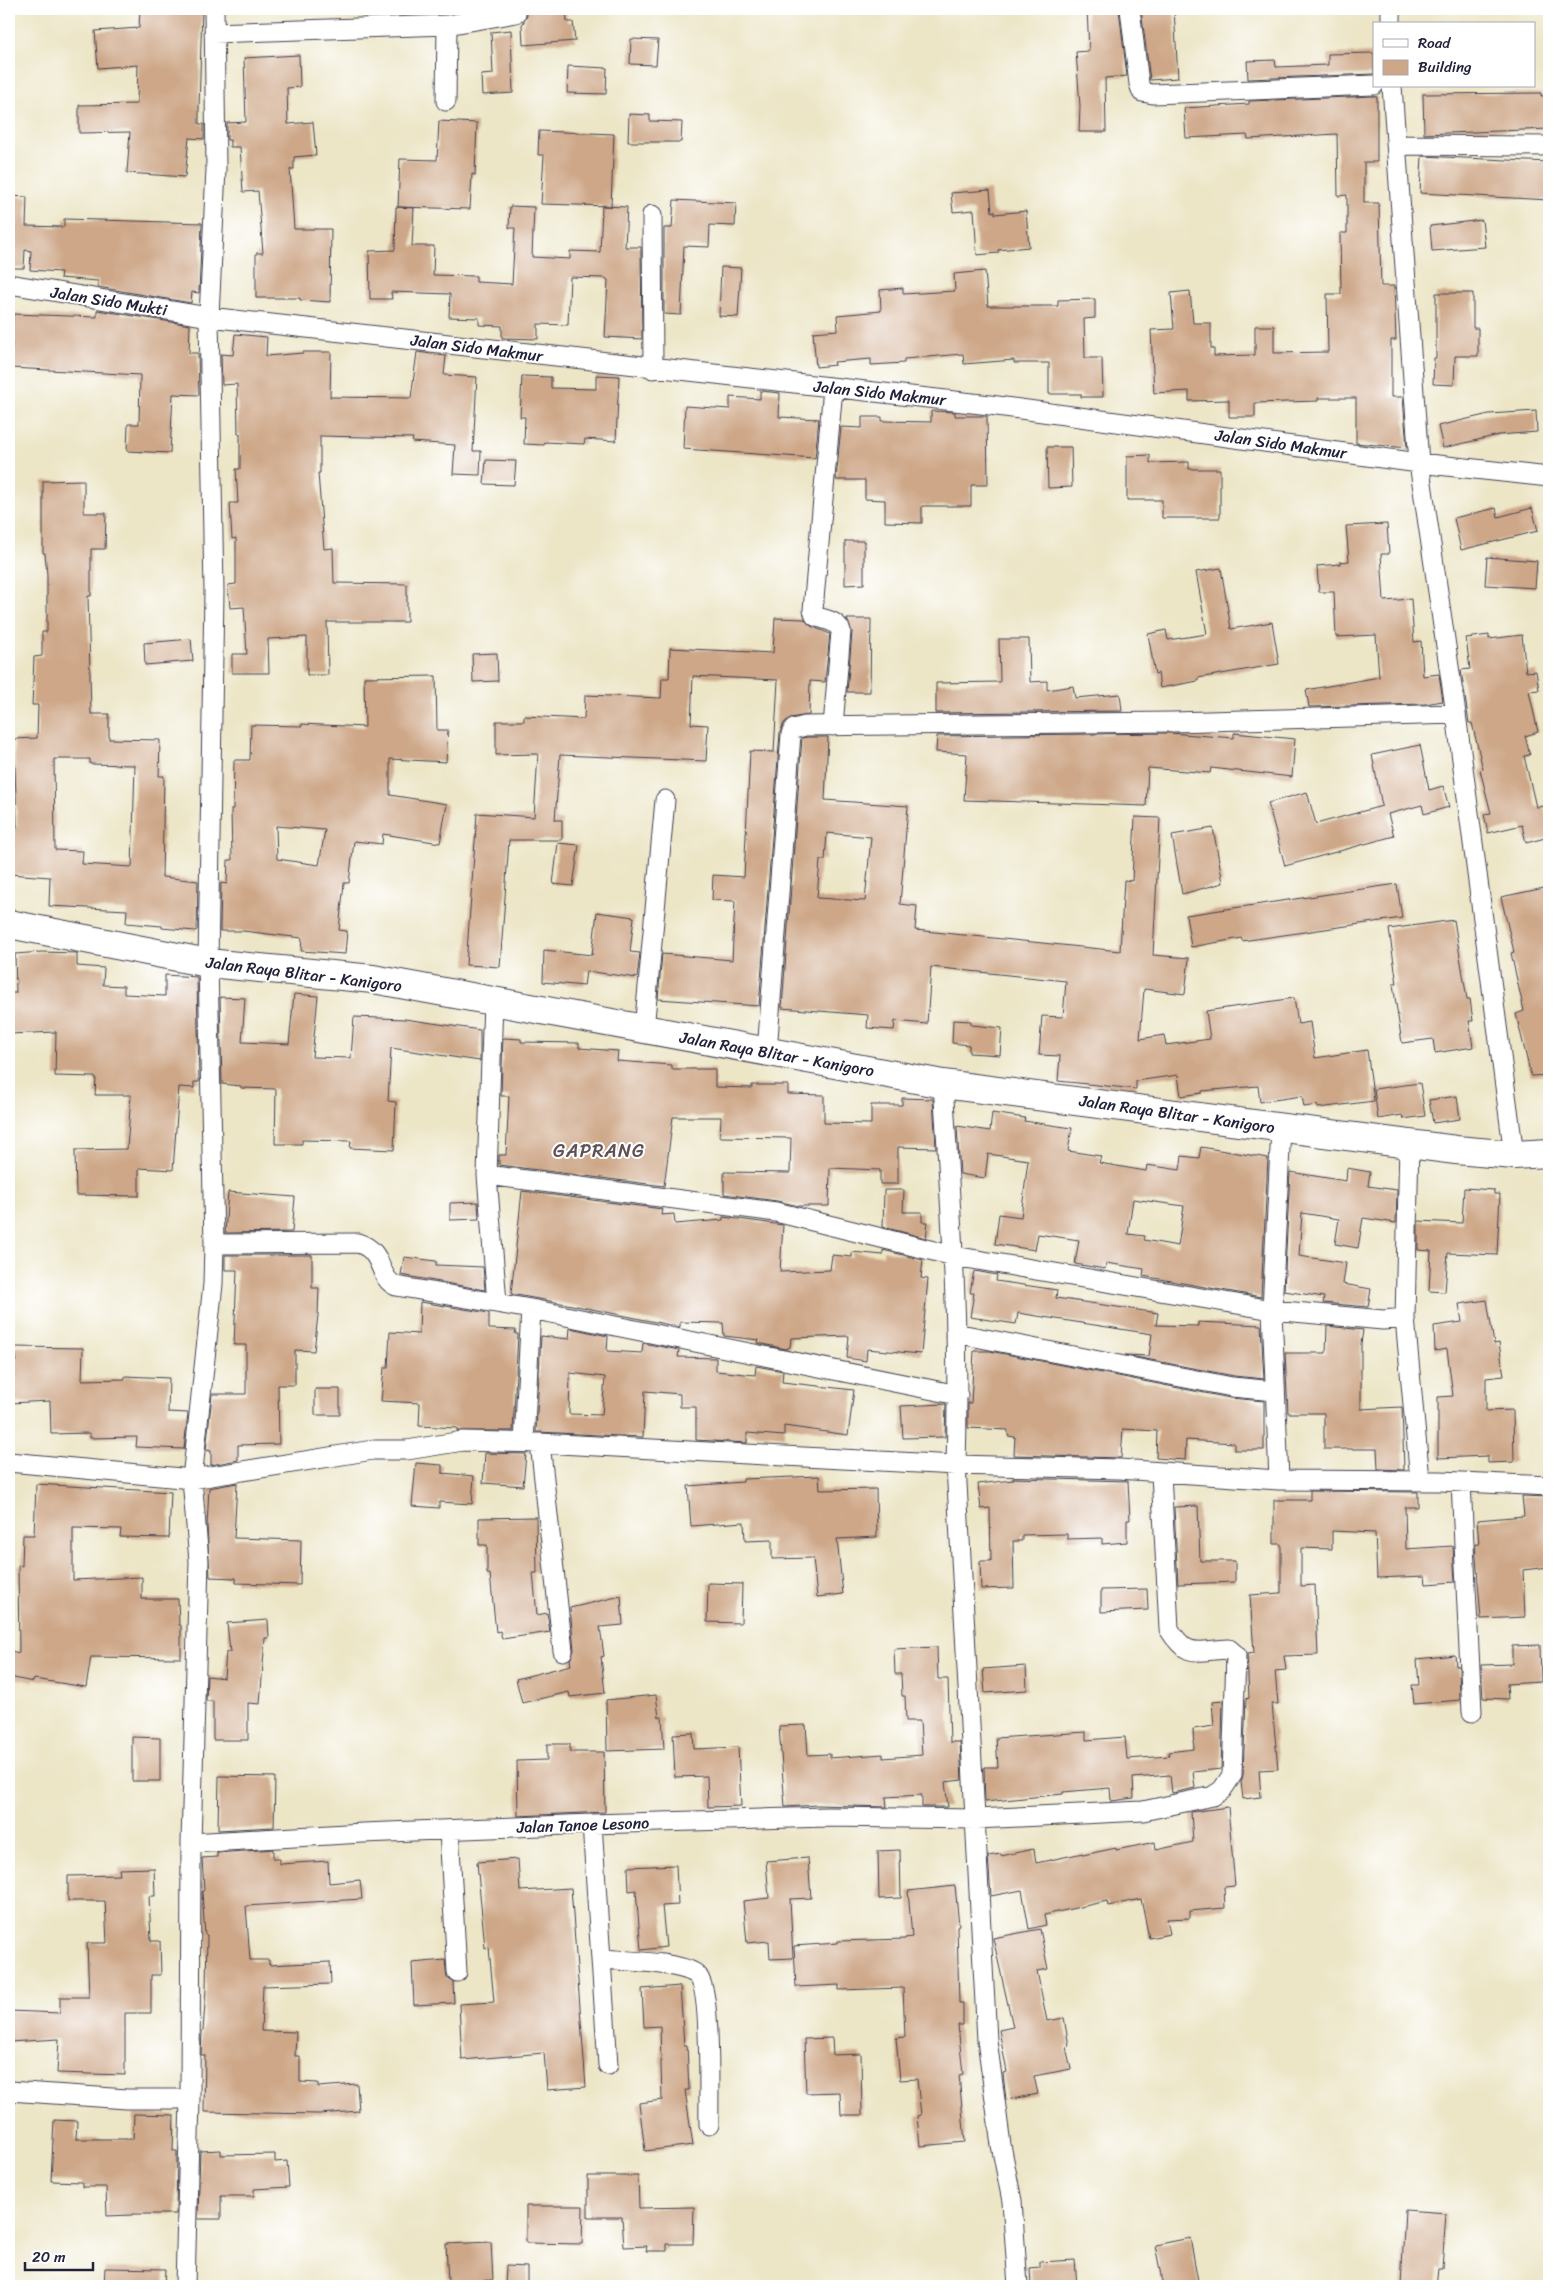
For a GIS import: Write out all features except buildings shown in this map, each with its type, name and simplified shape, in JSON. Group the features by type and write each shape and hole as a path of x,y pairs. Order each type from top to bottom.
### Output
{"main road":[{"name":"Jalan Raya Blitar - Kanigoro","path":"9,924 208,964 373,979 943,1084 1410,1144 1514,1155 1549,1153"}],"street":[{"path":"185,2286 190,2099 191,1843 199,1560 192,1479 213,1284 214,1244 208,964 214,590 209,317 216,169 214,9"},
{"path":"1130,9 1138,84 1142,92 1153,94 1373,85"},
{"path":"1391,9 1391,22"},
{"path":"214,33 447,25 516,13"},
{"path":"446,101 447,25"},
{"path":"1392,88 1419,462 1456,714 1514,1155"},
{"path":"1397,146 1549,146"},
{"path":"652,216 653,368"},
{"name":"Jalan Sido Mukti","path":"9,284 209,317"},
{"name":"Jalan Sido Makmur","path":"209,317 990,405 1549,478"},
{"path":"832,388 813,610 815,616 834,622 841,631 833,726"},
{"path":"767,1052 791,734 794,729 800,727 833,726 1321,719 1456,714"},
{"path":"644,1030 665,800"},
{"path":"493,1002 487,1175 497,1303"},
{"path":"943,1084 954,1256 958,1395 956,1465 987,2040 1001,2145 1012,2200 1018,2286"},
{"path":"1279,1480 1272,1310 1281,1128"},
{"path":"1410,1144 1405,1318 1420,1480"},
{"path":"487,1175 776,1212 954,1256 1272,1310 1383,1320 1405,1318"},
{"path":"214,1244 358,1243 373,1250 391,1284 497,1303 958,1395"},
{"path":"531,1310 532,1443 563,1651"},
{"path":"955,1333 1232,1387 1275,1391"},
{"path":"9,1462 192,1479 373,1450 408,1450 463,1441 956,1465 1119,1469 1279,1480 1420,1480 1549,1486"},
{"name":"Jalan Tanoe Lesono","path":"191,1843 592,1824 827,1817 976,1819 1143,1811 1213,1796 1228,1783 1232,1775 1236,1655 1229,1649 1189,1651 1179,1645 1169,1629 1161,1473"},
{"path":"1461,1482 1472,1712"},
{"path":"592,1824 608,2065"},
{"path":"449,1830 458,1972"},
{"path":"602,1959 665,1965 693,1973 701,1979 707,2003 709,2125"},
{"path":"9,2091 127,2100 190,2099"}],"district":[{"name":"GAPRANG","path":"599,1150"}]}
